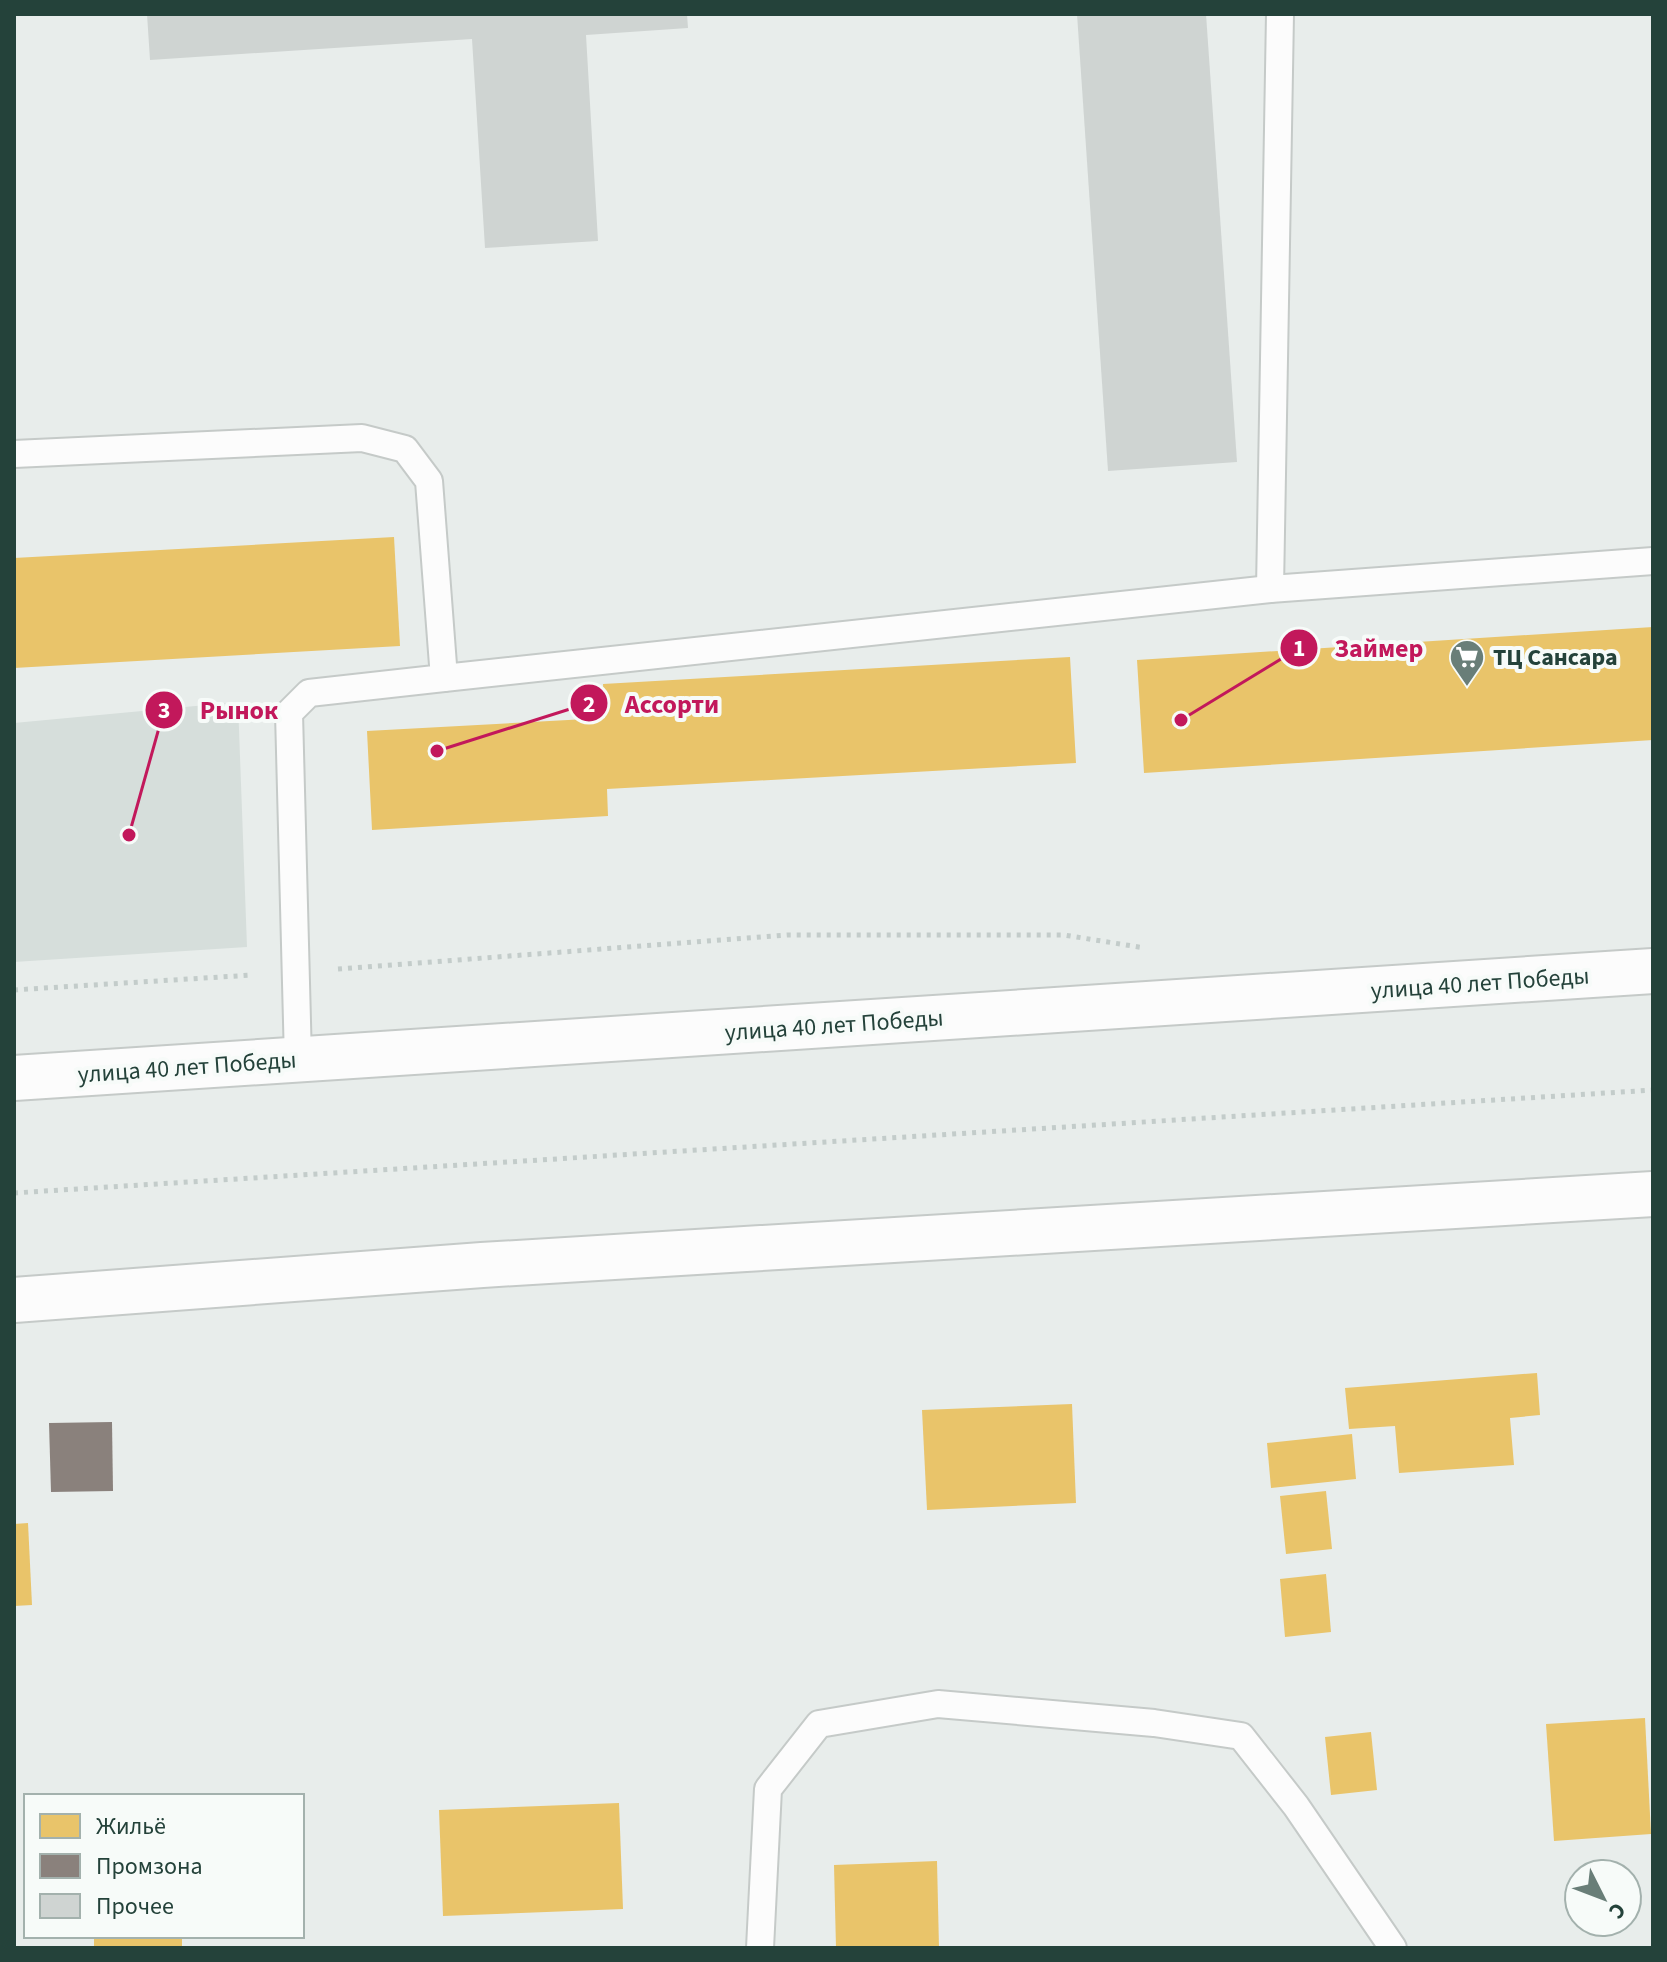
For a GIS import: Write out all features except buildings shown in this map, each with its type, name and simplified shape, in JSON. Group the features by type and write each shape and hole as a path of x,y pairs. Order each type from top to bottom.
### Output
{"street":[{"name":"улица 40 лет Победы","path":"14,1078 1653,971"},
{"path":"14,1300 482,1265 1653,1194"}],"lane":[{"path":"1270,589 1280,14"},
{"path":"14,454 362,438 405,449 429,481 444,678"},
{"path":"298,1060 289,713 309,693 1270,589 1653,561"},
{"path":"760,1948 768,1789 819,1724 938,1704 1154,1723 1241,1736 1296,1806 1393,1948"}],"path":[{"path":"14,990 787,935 1064,935 1149,949"},
{"path":"14,1193 1653,1090"}],"shaded area":[{"path":"238,702 247,947 14,962 14,723"}],"place":[{"name":"ТЦ Сансара","path":"1467,688"},
{"name":"Займер","path":"1181,720"},
{"name":"Ассорти","path":"437,751"},
{"name":"Рынок","path":"129,835"}]}
